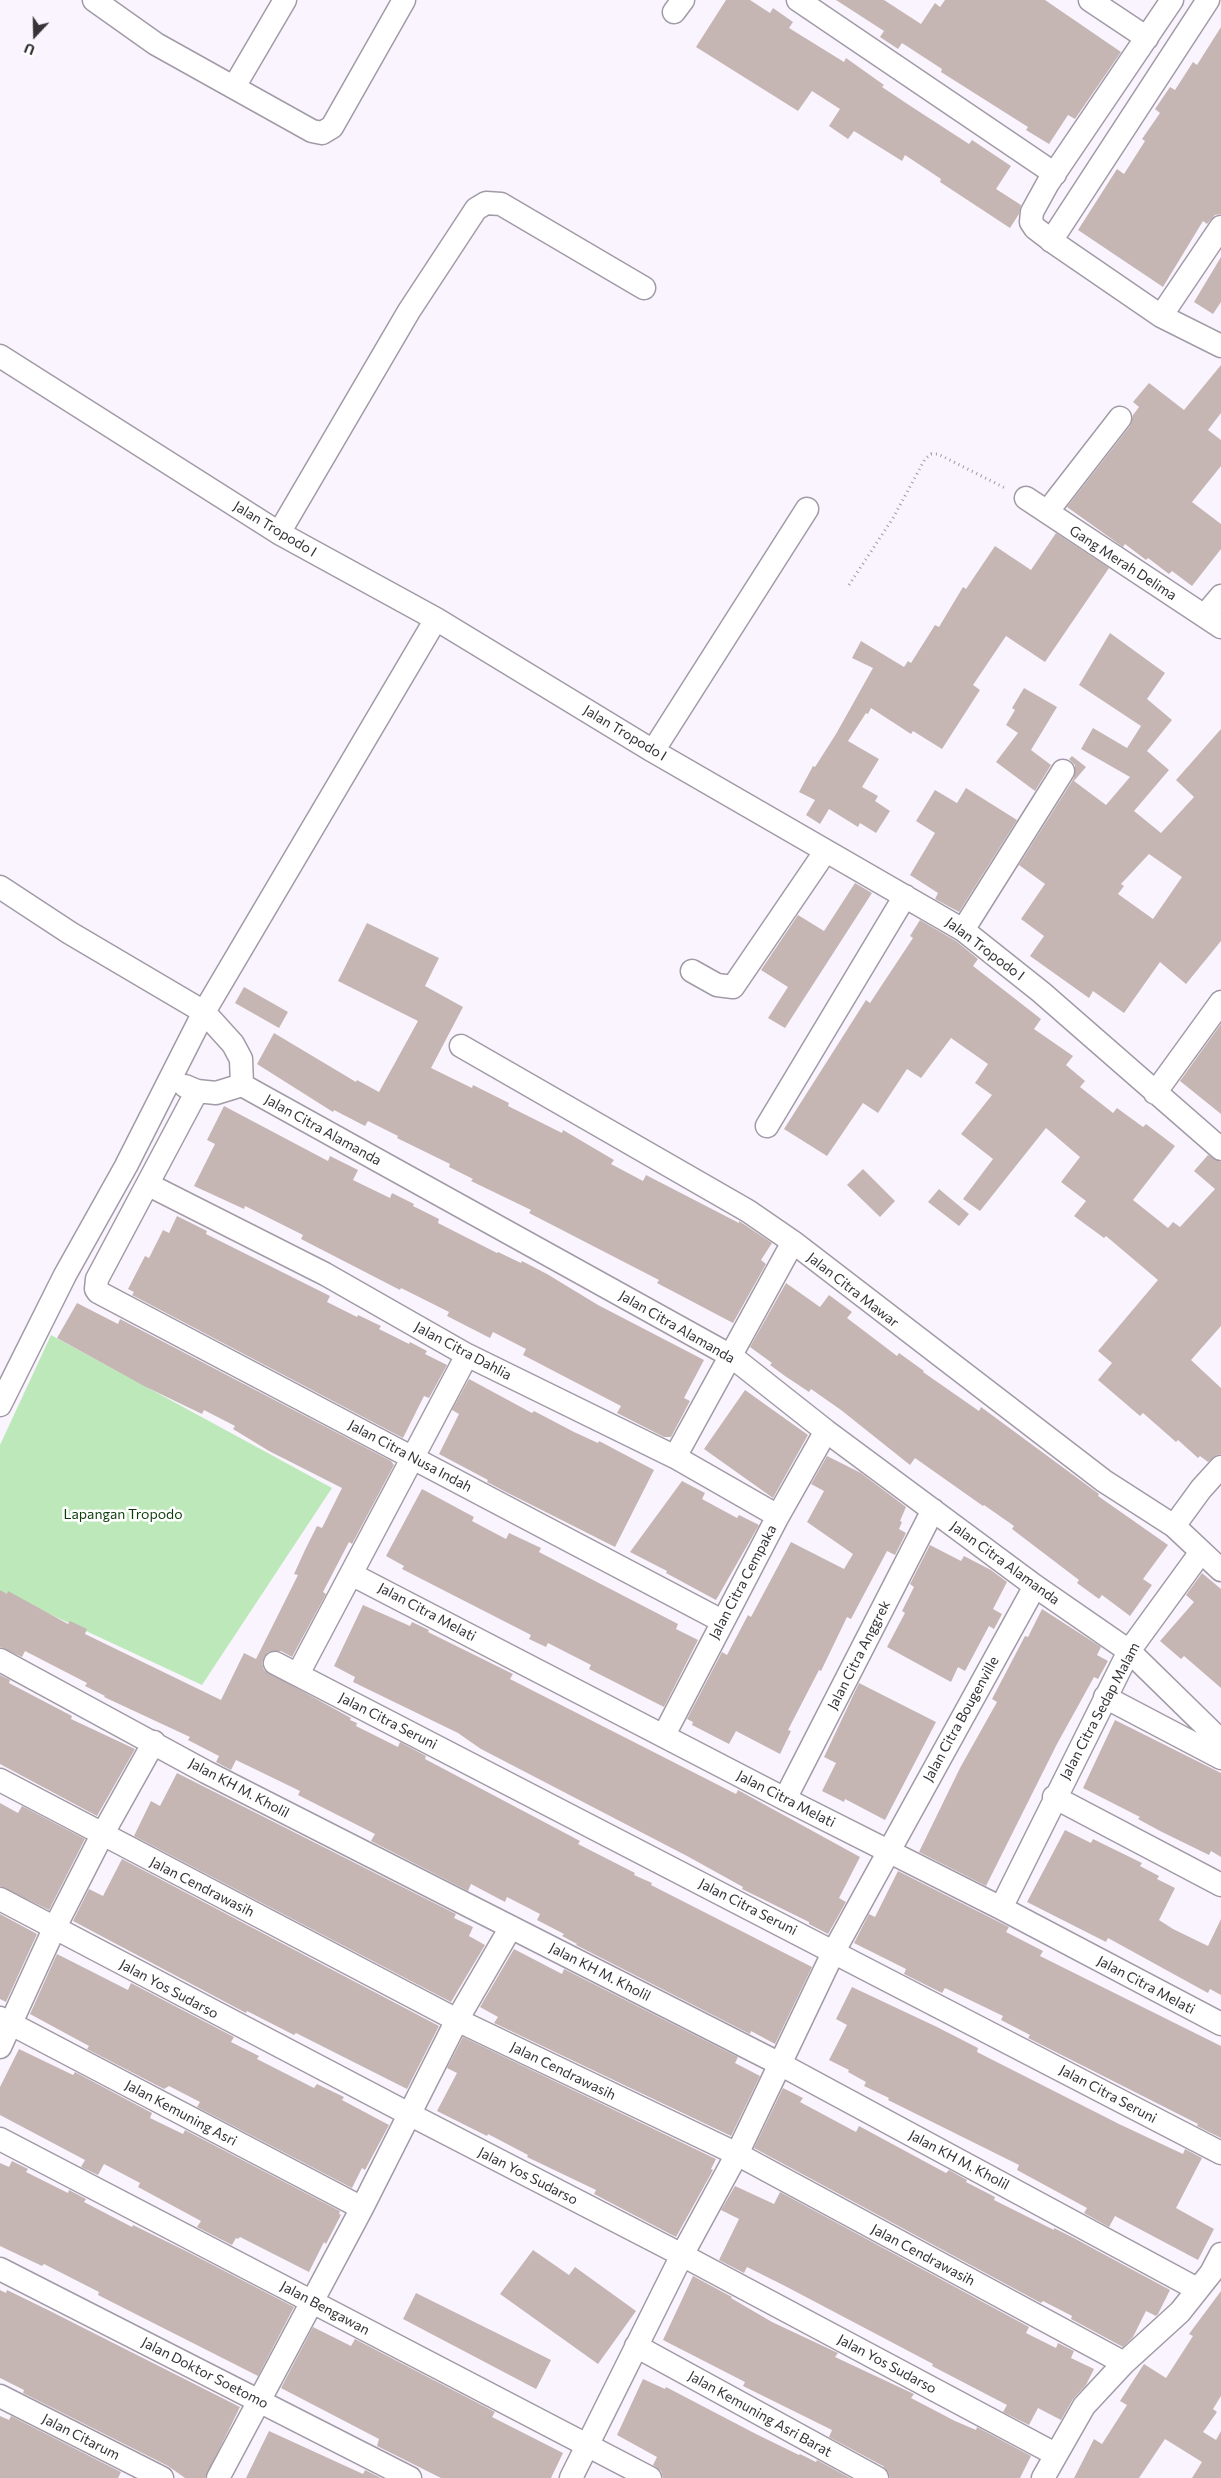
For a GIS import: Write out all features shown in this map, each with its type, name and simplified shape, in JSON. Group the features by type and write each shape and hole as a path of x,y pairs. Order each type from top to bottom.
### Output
{"street":[{"path":"94,0 156,44 312,131 322,133 332,127 404,0"},
{"path":"234,87 285,0"},
{"path":"798,0 1055,174"},
{"path":"1090,0 1146,38"},
{"path":"1172,0 1055,174 1032,212 1031,222 1034,228 1051,241 1161,316 1221,346"},
{"path":"1051,241 1208,0"},
{"path":"279,533 409,311 476,209 486,203 501,204 644,288"},
{"path":"1161,316 1221,227"},
{"name":"Jalan Tropodo I","path":"0,356 279,533 436,619 653,751 962,930 1041,992 1221,1149"},
{"path":"1047,512 1120,418"},
{"name":"Gang Merah Delima","path":"1026,498 1213,621"},
{"path":"653,751 807,509"},
{"path":"1213,621 1221,596"},
{"path":"0,1405 65,1275 171,1079 204,1012 436,619"},
{"path":"962,930 1063,771"},
{"path":"692,971 717,985 733,987 825,852"},
{"path":"0,887 70,933 204,1012 233,1044 241,1059 242,1085 216,1093 197,1091 171,1079"},
{"path":"767,1126 905,896"},
{"path":"1156,1092 1221,1002"},
{"name":"Jalan Citra Mawar","path":"461,1046 748,1211 793,1242 1104,1481 1174,1526 1221,1570"},
{"name":"Jalan Citra Alamanda","path":"242,1085 731,1356 826,1432 1035,1586 1130,1651 1221,1741"},
{"path":"149,1185 197,1091"},
{"name":"Jalan Citra Nusa Indah","path":"149,1185 97,1279 96,1289 98,1292 722,1622"},
{"name":"Jalan Citra Dahlia","path":"149,1185 324,1274 467,1355 675,1457 778,1516"},
{"path":"675,1457 793,1242"},
{"path":"298,1674 467,1355"},
{"name":"Jalan Citra Cempaka","path":"664,1735 778,1516 826,1432"},
{"path":"1174,1526 1221,1467"},
{"name":"Jalan Citra Anggrek","path":"785,1799 933,1510"},
{"name":"Jalan Citra Sedap Malam","path":"1000,1908 1054,1797 1130,1651 1201,1552"},
{"name":"Jalan Citra Melati","path":"351,1574 1000,1908 1221,2024"},
{"name":"Jalan Citra Bougenville","path":"571,2478 639,2348 682,2255 737,2154 834,1951 1035,1586"},
{"name":"Jalan KH M. Kholil","path":"0,1660 154,1742 206,1772 780,2064 1213,2274"},
{"name":"Jalan Citra Seruni","path":"275,1663 1221,2153"},
{"path":"1105,1697 1221,1758"},
{"path":"0,2046 5,2021 102,1835 154,1742"},
{"name":"Jalan Cendrawasih","path":"0,1780 457,2020 737,2154 1124,2363"},
{"path":"1054,1797 1221,1885"},
{"name":"Jalan Yos Sudarso","path":"0,1899 54,1929 682,2255 1055,2454"},
{"path":"218,2478 258,2400 313,2302 457,2020 511,1927"},
{"name":"Jalan Kemuning Asri","path":"5,2021 362,2208"},
{"name":"Jalan Bengawan","path":"0,2139 650,2478"},
{"name":"Jalan Doktor Soetomo","path":"0,2269 410,2478"},
{"path":"1042,2478 1084,2406 1124,2363 1180,2312 1213,2274"},
{"name":"Jalan Kemuning Asri Barat","path":"639,2348 878,2478"},
{"name":"Jalan Citarum","path":"0,2396 162,2478"}],"path":[{"path":"849,585 893,518 925,459 931,454 938,454 1026,498"}],"green space":[{"name":"Lapangan Tropodo","path":"51,1335 332,1488 202,1685 0,1591 0,1445"}],"building":[{"path":"726,0 750,0 770,13 773,8 793,22 789,28 844,62 846,58 884,85 882,87 912,107 969,144 972,140 1011,166 996,189 1021,205 1019,214 1010,228 940,182 941,179 905,155 902,161 854,131 848,139 829,126 840,109 812,91 798,111 696,47"},
{"path":"836,0 884,0 921,24 935,3 940,7 945,0 1045,0 1121,52 1075,119 1068,115 1049,144 1026,130 1028,127 941,72 942,69 902,43 898,49 880,37 884,31"},
{"path":"1221,27 1221,214 1215,215 1207,224 1203,221 1163,287 1078,230 1117,169 1124,174 1145,141 1142,139 1160,113 1155,109 1170,87 1175,90 1193,62 1197,65"},
{"path":"1221,257 1221,302 1213,314 1194,302"},
{"path":"1221,365 1221,413 1208,430 1221,440 1221,466 1192,502 1221,524 1221,549 1192,586 1172,571 1169,574 1148,558 1146,560 1125,544 1123,547 1067,507 1130,426 1133,415 1139,407 1133,402 1149,383 1184,410"},
{"path":"1056,533 1109,568 1045,662 1006,636 973,685 980,690 942,749 913,731 911,734 871,708 848,741 879,759 862,787 878,796 875,801 890,811 876,833 860,823 858,827 829,809 820,824 806,815 815,800 799,792 813,766 815,767 836,734 873,668 852,658 861,641 904,667 908,661 911,663 935,625 939,627 963,587 966,589 995,546 1031,570"},
{"path":"1110,633 1165,673 1147,699 1172,720 1147,751 1169,770 1134,811 1161,833 1194,797 1176,780 1221,729 1221,941 1186,984 1160,962 1124,1013 1093,991 1089,998 1030,956 1044,936 1021,919 1045,884 1019,865 1074,778 1075,765 1069,759 1072,756 1086,767 1074,781 1106,805 1130,777 1081,749 1093,728 1127,748 1141,726 1079,685","holes":["1149,854 1182,877 1153,919 1118,894 1124,886 1121,884"]},
{"path":"1024,688 1057,707 1031,750 1051,765 1035,791 996,762 1018,733 1006,725 1015,710 1012,708"},
{"path":"966,788 1017,820 959,912 935,899 938,893 910,875 935,833 916,821 935,790 957,803"},
{"path":"855,883 872,893 785,1028 768,1018 788,987 761,970 798,915 824,931"},
{"path":"920,920 956,941 978,959 973,966 1041,1019 1034,1029 1073,1056 1066,1065 1085,1081 1080,1087 1113,1113 1117,1108 1143,1127 1146,1124 1175,1146 1133,1200 1168,1228 1173,1222 1180,1227 1215,1189 1194,1171 1208,1155 1221,1162 1221,1326 1191,1360 1221,1388 1221,1454 1208,1462 1200,1456 1198,1458 1178,1440 1176,1442 1143,1413 1140,1416 1098,1380 1112,1363 1098,1351 1158,1280 1106,1236 1104,1238 1074,1216 1086,1201 1061,1182 1080,1157 1046,1128 980,1211 963,1199 993,1159 961,1134 992,1095 975,1083 988,1064 951,1038 921,1078 907,1069 878,1113 863,1103 827,1156 784,1129 866,1000 870,1003 913,938 910,936"},
{"path":"367,923 439,958 425,986 463,1007 431,1068 472,1088 473,1085 509,1103 508,1106 562,1133 563,1130 614,1160 611,1164 643,1181 646,1175 739,1223 739,1221 772,1243 761,1260 766,1264 733,1323 657,1283 659,1280 529,1213 531,1210 471,1181 473,1179 449,1167 450,1164 397,1138 398,1136 368,1121 365,1126 334,1110 333,1112 257,1064 274,1033 356,1082 357,1080 379,1092 418,1021 338,981"},
{"path":"244,987 288,1012 279,1028 235,1003"},
{"path":"1221,1024 1221,1114 1180,1081"},
{"path":"224,1106 328,1161 330,1156 358,1170 353,1180 390,1198 392,1193 414,1204 413,1206 439,1219 438,1223 497,1253 521,1263 522,1261 598,1305 704,1360 684,1398 690,1401 671,1437 664,1437 617,1413 621,1406 523,1355 526,1349 493,1332 490,1338 447,1316 449,1312 401,1288 400,1290 301,1239 303,1235 245,1206 244,1209 194,1186 215,1144 207,1140"},
{"path":"863,1169 895,1201 880,1217 847,1185"},
{"path":"939,1189 969,1214 959,1226 928,1202"},
{"path":"177,1216 207,1231 206,1234 330,1296 327,1302 357,1317 358,1315 381,1326 379,1329 427,1351 425,1354 447,1365 429,1398 424,1396 403,1438 132,1295 134,1292 128,1289 145,1256 149,1258 163,1230 169,1233"},
{"path":"786,1283 820,1307 829,1295 852,1312 847,1318 897,1356 899,1353 979,1411 981,1407 1099,1494 1098,1496 1168,1545 1143,1579 1152,1585 1130,1616 1102,1595 1099,1599 1077,1583 1079,1580 1012,1529 1014,1526 915,1458 910,1465 841,1410 811,1389 809,1392 785,1376 770,1365 772,1363 750,1347"},
{"path":"77,1303 118,1324 120,1319 391,1461 394,1465 352,1544 349,1542 323,1592 326,1594 292,1657 281,1651 268,1652 262,1663 264,1670 351,1718 350,1720 357,1723 356,1726 398,1747 400,1742 426,1756 425,1759 580,1841 578,1844 635,1873 634,1875 652,1883 651,1885 812,1967 775,2044 751,2031 750,2034 576,1945 562,1936 564,1934 537,1920 540,1914 507,1897 505,1902 471,1884 468,1891 371,1841 375,1834 298,1795 300,1791 236,1760 231,1770 216,1762 219,1756 188,1740 190,1737 104,1697 85,1686 87,1683 25,1651 22,1657 0,1647 0,1590 7,1594 8,1591 68,1624 70,1621 87,1629 85,1634 221,1700 244,1653 256,1659 298,1575 294,1574 317,1526 322,1528 342,1488 269,1451 233,1429 235,1426 204,1410 202,1414 144,1386 57,1338"},
{"path":"469,1379 532,1413 534,1411 574,1432 598,1443 599,1441 654,1470 615,1547 504,1491 487,1482 488,1480 439,1454 459,1414 452,1410"},
{"path":"745,1390 808,1435 773,1498 704,1449"},
{"path":"827,1456 861,1473 906,1507 899,1529 906,1533 895,1555 887,1551 851,1619 847,1617 821,1671 819,1670 788,1730 791,1731 780,1754 736,1731 729,1744 692,1725 693,1722 687,1719 722,1652 727,1655 748,1615 751,1617 791,1542 844,1569 853,1554 807,1522 824,1491 811,1484"},
{"path":"682,1481 705,1493 702,1499 737,1518 739,1515 759,1525 716,1600 630,1552"},
{"path":"422,1489 474,1517 472,1521 506,1539 509,1533 541,1548 539,1552 678,1624 676,1629 698,1640 664,1707 589,1669 591,1665 548,1643 546,1647 529,1639 531,1635 402,1569 404,1566 386,1556"},
{"path":"930,1545 961,1561 964,1556 991,1570 1007,1582 993,1609 1002,1614 994,1629 989,1626 965,1671 958,1667 951,1682 887,1647 905,1613 902,1611 914,1587 910,1584"},
{"path":"1202,1573 1221,1589 1221,1688 1184,1656 1181,1659 1160,1641 1194,1602 1186,1595"},
{"path":"363,1605 410,1626 412,1622 429,1630 428,1632 513,1674 510,1679 736,1794 738,1790 860,1857 839,1898 846,1902 828,1934 809,1924 809,1922 742,1889 743,1887 687,1856 481,1749 458,1733 353,1682 355,1677 334,1666"},
{"path":"1042,1609 1101,1647 1097,1655 1108,1661 1098,1679 1094,1677 1057,1744 986,1886 919,1852 960,1768 997,1702 992,1699 1025,1636 1028,1637"},
{"path":"0,1675 10,1680 9,1683 72,1716 71,1719 135,1749 97,1816 0,1764"},
{"path":"859,1683 936,1722 885,1820 845,1799 844,1802 822,1791 836,1763 824,1757"},
{"path":"1115,1720 1221,1773 1221,1857 1211,1851 1209,1855 1160,1831 1138,1819 1140,1817 1083,1788"},
{"path":"177,1773 456,1914 454,1918 473,1927 469,1936 485,1945 451,2002 134,1836 151,1801 160,1806"},
{"path":"0,1803 18,1813 22,1806 85,1839 49,1910 0,1886"},
{"path":"1065,1830 1091,1843 1093,1839 1142,1863 1140,1866 1159,1876 1157,1879 1175,1888 1159,1920 1173,1929 1208,1946 1221,1919 1221,1995 1210,1989 1208,1993 1108,1938 1106,1942 1027,1902"},
{"path":"122,1859 439,2026 407,2089 296,2033 294,2035 247,2011 246,2013 73,1921 89,1889 103,1896"},
{"path":"898,1871 1009,1927 1006,1932 1043,1951 1040,1956 1221,2046 1221,2138 1197,2126 1198,2124 1028,2038 1030,2035 1001,2020 1003,2016 945,1988 942,1993 904,1974 906,1969 854,1943 869,1914 875,1917"},
{"path":"0,1914 37,1934 6,2002 0,1999"},
{"path":"514,1949 562,1974 564,1969 738,2057 735,2063 760,2076 731,2136 494,2023 498,2017 480,2007"},
{"path":"57,1954 128,1990 131,1983 234,2037 231,2042 259,2056 257,2059 314,2088 317,2084 344,2097 342,2100 389,2125 365,2170 362,2168 352,2188 197,2107 200,2102 169,2086 164,2089 87,2049 89,2046 30,2014"},
{"path":"852,1987 978,2048 977,2052 1119,2124 1183,2154 1185,2149 1202,2158 1176,2208 1214,2229 1198,2260 1115,2216 1109,2227 1084,2213 1087,2208 1017,2170 1019,2165 888,2100 889,2098 864,2086 866,2082 848,2072 849,2070 829,2060 847,2025 836,2019"},
{"path":"463,2037 716,2159 711,2169 713,2170 676,2237 594,2194 596,2190 527,2157 528,2155 488,2134 487,2136 437,2111 457,2073 447,2068"},
{"path":"19,2049 73,2075 75,2072 152,2113 150,2118 183,2134 185,2130 340,2211 339,2214 341,2215 326,2244 324,2242 309,2272 240,2237 236,2238 232,2245 197,2227 201,2221 138,2187 140,2183 104,2164 98,2175 81,2167 85,2160 0,2115 0,2087"},
{"path":"783,2088 803,2098 800,2102 856,2132 859,2126 946,2173 949,2170 967,2180 966,2182 995,2197 994,2200 1072,2237 1170,2290 1158,2314 1156,2316 1146,2311 1133,2337 1123,2347 1071,2319 1072,2316 1043,2301 1041,2303 754,2148"},
{"path":"12,2161 28,2169 26,2172 68,2193 69,2190 86,2199 84,2202 132,2227 133,2225 186,2251 294,2307 258,2376 98,2295 99,2292 44,2264 42,2266 0,2246 0,2163 9,2167"},
{"path":"735,2186 774,2204 780,2192 1029,2327 1026,2333 1056,2348 1058,2343 1074,2351 1071,2358 1094,2369 1086,2385 1073,2399 1061,2420 1038,2408 1029,2425 1003,2412 1007,2405 932,2366 933,2364 747,2267 744,2273 719,2260 739,2219 721,2210"},
{"path":"533,2250 569,2275 575,2267 636,2311 598,2364 500,2294"},
{"path":"693,2276 772,2322 838,2353 835,2357 914,2394 911,2398 955,2421 976,2430 977,2427 1031,2456 1020,2478 890,2478 883,2466 829,2437 832,2430 743,2386 745,2382 663,2340"},
{"path":"0,2290 6,2293 7,2290 240,2407 205,2478 185,2478 168,2466 23,2393 24,2390 0,2378"},
{"path":"1221,2291 1221,2396 1213,2409 1217,2412 1203,2432 1216,2440 1221,2431 1221,2478 1192,2478 1202,2462 1165,2439 1139,2478 1074,2478 1094,2439 1102,2444 1127,2405 1120,2401 1144,2364 1166,2378 1193,2336 1189,2334"},
{"path":"416,2293 551,2360 536,2389 403,2319"},
{"path":"313,2327 351,2346 355,2339 495,2412 492,2417 563,2453 551,2478 441,2478 377,2446 379,2439 281,2388"},
{"path":"643,2379 665,2389 666,2387 756,2434 799,2455 816,2462 817,2460 850,2478 663,2478 661,2471 653,2465 657,2457 617,2435"},
{"path":"0,2416 9,2420 11,2416 121,2472 118,2478 0,2478"},
{"path":"269,2431 363,2474 365,2470 381,2478 246,2478"}]}
